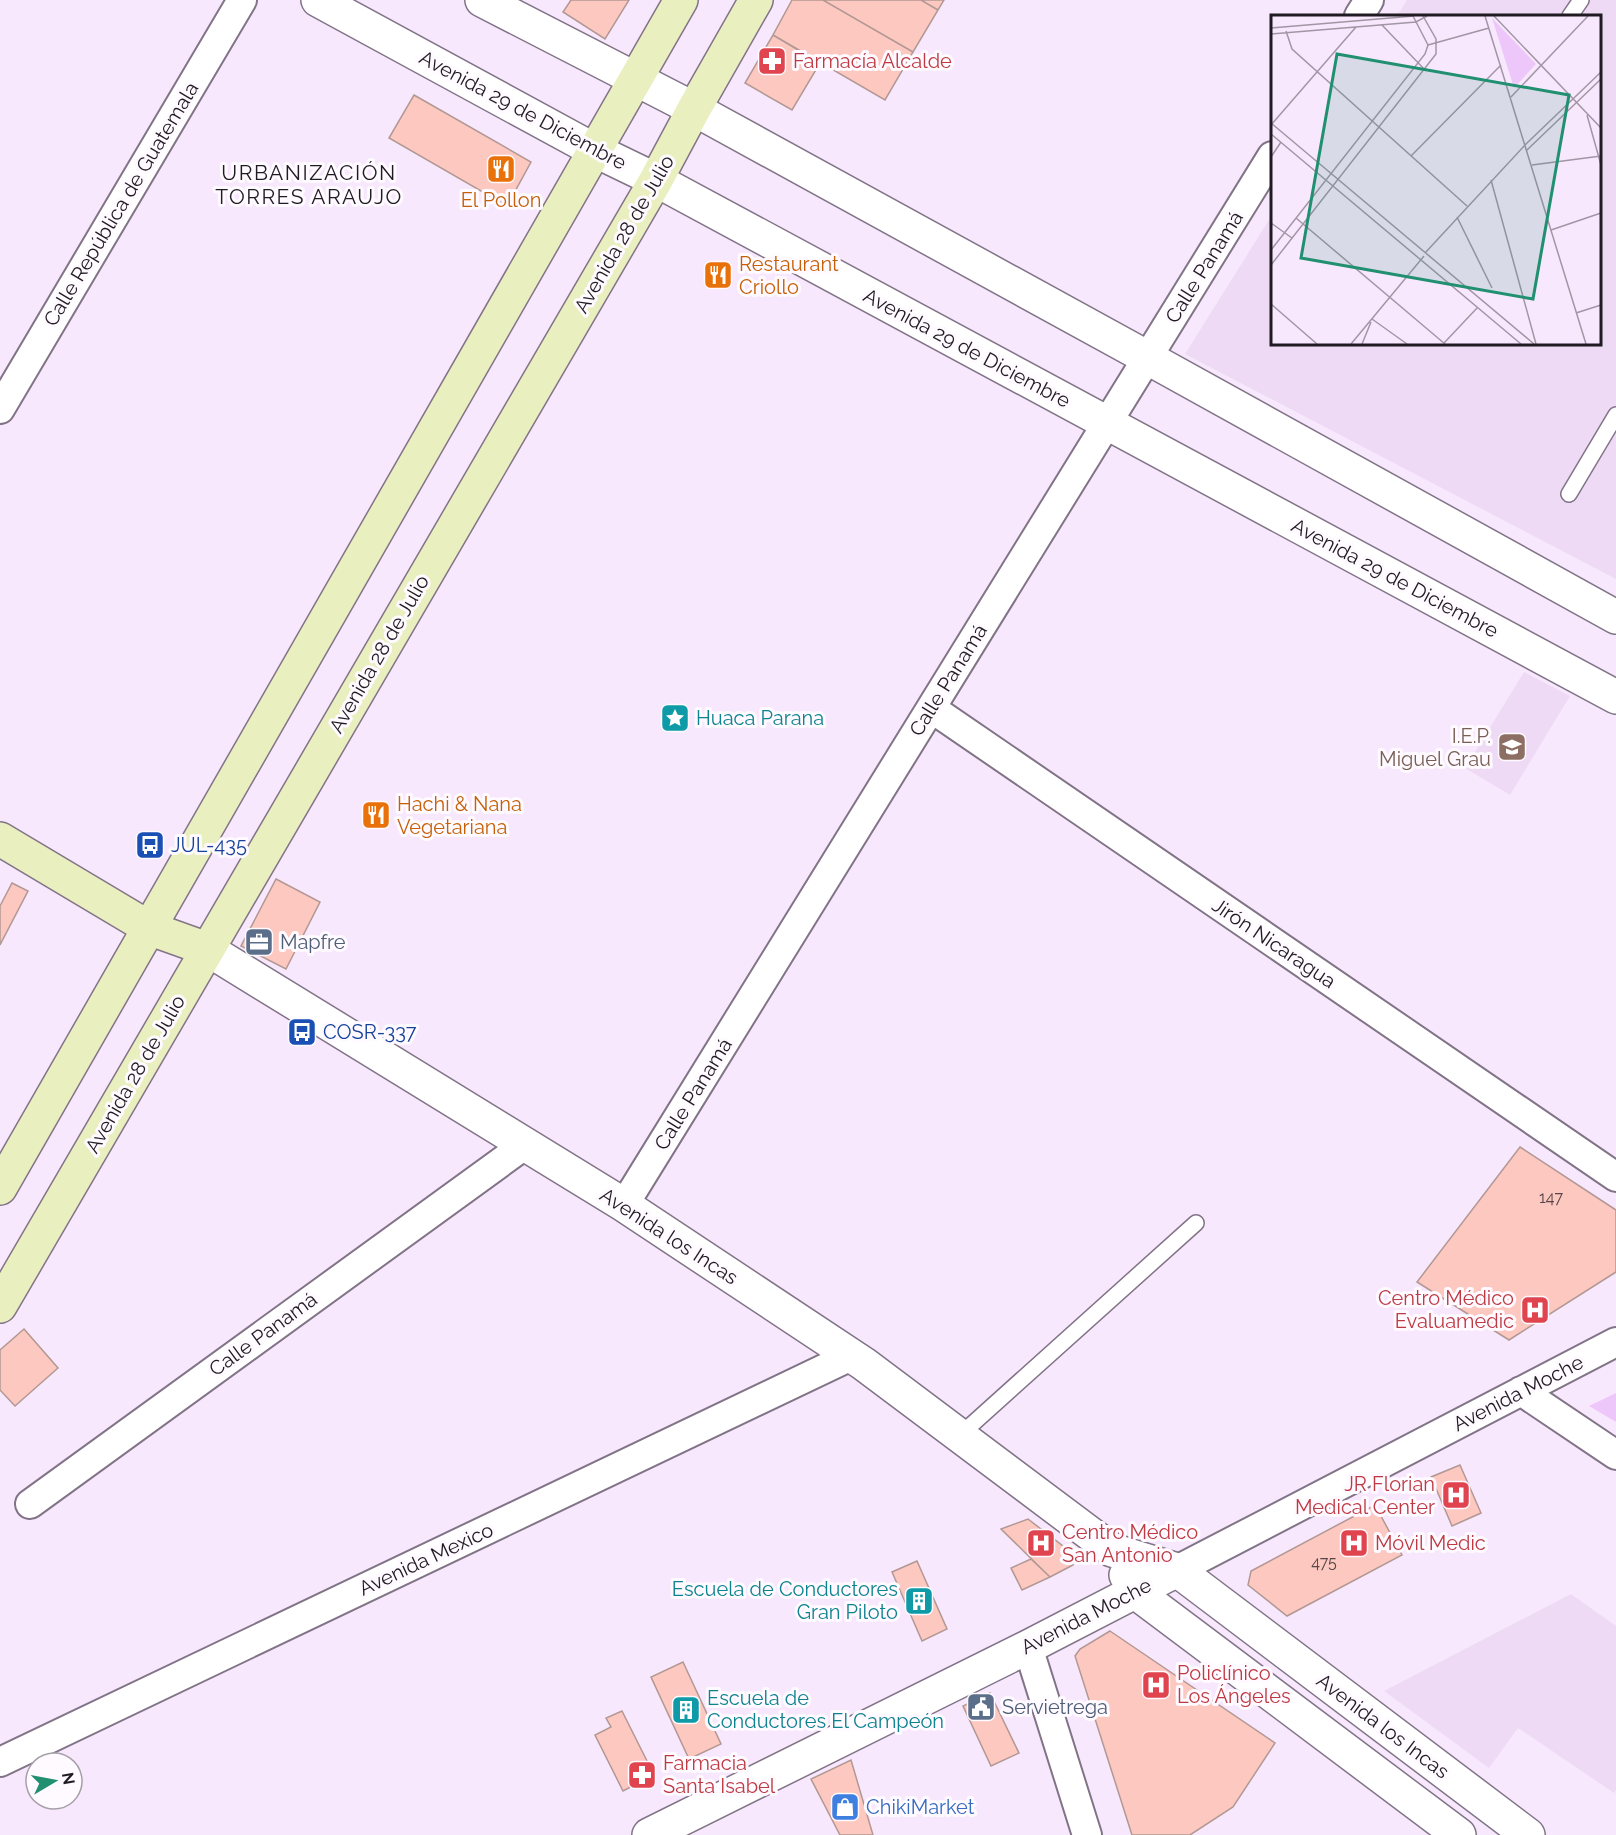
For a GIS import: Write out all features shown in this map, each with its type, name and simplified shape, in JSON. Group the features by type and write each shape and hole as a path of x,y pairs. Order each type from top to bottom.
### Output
{"main road":[{"path":"0,1188 151,929 681,0"},
{"name":"Avenida 28 de Julio","path":"0,1306 656,180 756,0"},
{"path":"0,839 151,929 207,949"}],"street":[{"name":"Calle República de Guatemala","path":"0,409 242,0"},
{"name":"Avenida 29 de Diciembre","path":"318,0 594,150 656,180 1614,693"},
{"path":"482,0 694,110 1616,617"},
{"path":"1360,15 1369,0"},
{"name":"Calle Panamá","path":"624,1205 1271,158"},
{"name":"Jirón Nicaragua","path":"931,708 1616,1177"},
{"name":"Avenida los Incas","path":"207,949 624,1205 851,1356 1112,1550 1177,1570 1528,1835"},
{"name":"Calle Panamá","path":"30,1504 526,1144"},
{"name":"Avenida Moche","path":"649,1835 1028,1647 1616,1342"},
{"name":"Avenida Mexico","path":"0,1761 851,1356"},
{"path":"1521,1391 1616,1455"},
{"name":"Avenida los Incas","path":"1112,1550 1134,1591 1459,1835"},
{"path":"1028,1647 1087,1835"}],"lane":[{"path":"1571,15 1581,0"},
{"path":"1569,494 1616,415"},
{"path":"959,1436 1196,1223"}],"shaded area":[{"path":"1407,0 1616,0 1616,579 1185,354 1271,217 1271,345 1601,345 1601,15 1398,15"},
{"name":"I.E.P. Miguel Grau","path":"1524,672 1570,696 1510,795 1465,768"},
{"path":"1616,1393 1616,1422 1589,1406"},
{"path":"1571,1594 1616,1626 1616,1790 1614,1793 1518,1728 1489,1768 1384,1691"}],"building":[{"path":"571,0 629,0 605,39 563,12"},
{"path":"792,0 823,0 913,52 885,100 773,35"},
{"path":"823,0 921,0 938,10 913,52"},
{"path":"921,0 944,0 938,10"},
{"path":"773,35 820,63 792,110 745,83"},
{"path":"414,95 531,162 507,206 389,138"},
{"path":"276,879 320,902 286,969 241,946"},
{"path":"12,883 28,891 0,945 0,906"},
{"path":"1520,1147 1616,1210 1616,1272 1509,1340 1417,1282"},
{"path":"24,1329 58,1368 15,1406 0,1390 0,1350"},
{"name":"JR Florian Medical Center","path":"1460,1465 1481,1513 1452,1526 1431,1477"},
{"path":"1375,1505 1402,1555 1287,1616 1248,1585 1251,1571"},
{"path":"1028,1519 1072,1553 1073,1565 1050,1577 1001,1529"},
{"path":"1031,1559 1050,1577 1022,1590 1011,1568"},
{"name":"Escuela de Conductores Gran Piloto","path":"917,1561 947,1629 922,1641 892,1572"},
{"path":"1110,1631 1275,1743 1233,1807 1190,1835 1132,1835 1075,1656 1080,1649"},
{"name":"Escuela de Conductores El Campeón","path":"683,1662 721,1744 689,1759 651,1677"},
{"path":"990,1693 1019,1753 991,1766 963,1706"},
{"path":"622,1711 654,1775 623,1791 595,1735 611,1727 606,1718"},
{"name":"ChikiMarket","path":"851,1760 873,1835 840,1835 811,1779"}],"place":[{"name":"Farmacía Alcalde","path":"772,61"},
{"name":"El Pollon","path":"501,169"},
{"name":"Restaurant Criollo","path":"718,275"},
{"name":"Huaca Parana","path":"675,718"},
{"name":"I.E.P. Miguel Grau","path":"1512,747"},
{"name":"Hachi & Nana Vegetariana","path":"376,815"},
{"name":"JUL-435","path":"150,845"},
{"name":"Mapfre","path":"259,942"},
{"name":"COSR-337","path":"302,1032"},
{"name":"Centro Médico Evaluamedic","path":"1535,1310"},
{"name":"JR Florian Medical Center","path":"1456,1495"},
{"name":"Centro Médico San Antonio","path":"1041,1543"},
{"name":"Móvil Medic","path":"1354,1543"},
{"name":"Escuela de Conductores Gran Piloto","path":"919,1601"},
{"name":"Policlínico Los Ángeles","path":"1156,1685"},
{"name":"Servietrega","path":"981,1707"},
{"name":"Escuela de Conductores El Campeón","path":"686,1710"},
{"name":"Farmacia Santa Isabel","path":"642,1775"},
{"name":"ChikiMarket","path":"845,1807"}],"district":[{"name":"URBANIZACIÓN TORRES ARAUJO","path":"309,184"}]}
